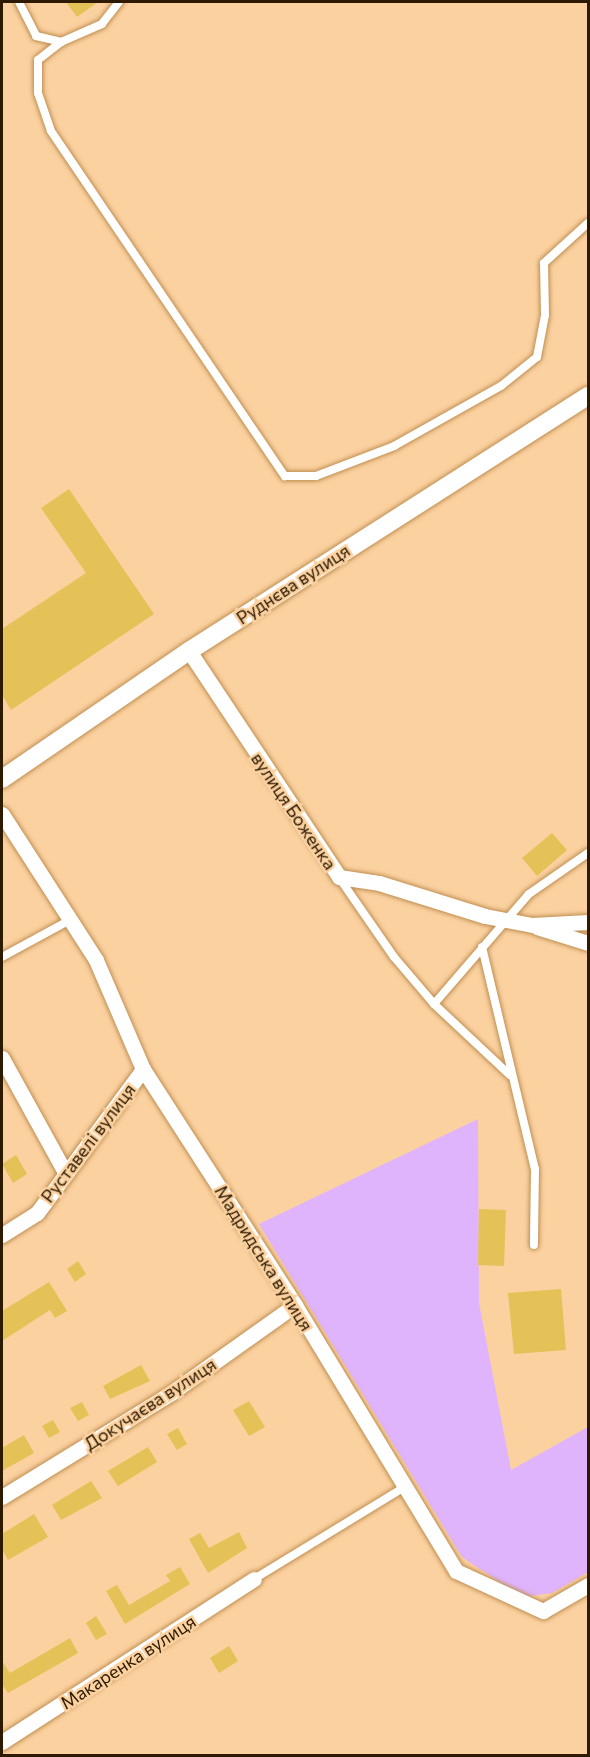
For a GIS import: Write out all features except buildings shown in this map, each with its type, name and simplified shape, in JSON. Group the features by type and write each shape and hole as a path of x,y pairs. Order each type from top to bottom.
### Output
{"street":[{"name":"Руднєва вулиця","path":"2,778 189,651 588,396"},
{"name":"вулиця Боженка","path":"189,651 339,877 380,883 506,920 532,925 588,922"},
{"name":"Мадридська вулиця","path":"2,814 73,919 96,960 143,1070 295,1305 456,1571 492,1590 543,1611 588,1585"},
{"path":"532,925 588,943"},
{"path":"2,1058 66,1174"},
{"name":"Руставелі вулиця","path":"2,1234 37,1213 143,1070"},
{"name":"Докучаєва вулиця","path":"2,1497 171,1393 295,1305"},
{"name":"Макаренка вулиця","path":"2,1742 254,1579"}],"lane":[{"path":"19,2 36,36 61,42"},
{"path":"119,2 102,24 61,42 38,60 38,93 51,131 285,476 316,476 394,446 501,386 537,357 545,315 544,263 588,223"},
{"path":"434,1004 529,894 588,853"},
{"path":"339,877 393,957 434,1004 511,1076"},
{"path":"2,957 73,919"},
{"path":"482,947 535,1169 534,1245"},
{"path":"254,1579 405,1487"}],"shaded area":[{"path":"478,1119 479,1303 511,1470 588,1427 588,1572 552,1593 522,1597 462,1557 259,1224"}]}
